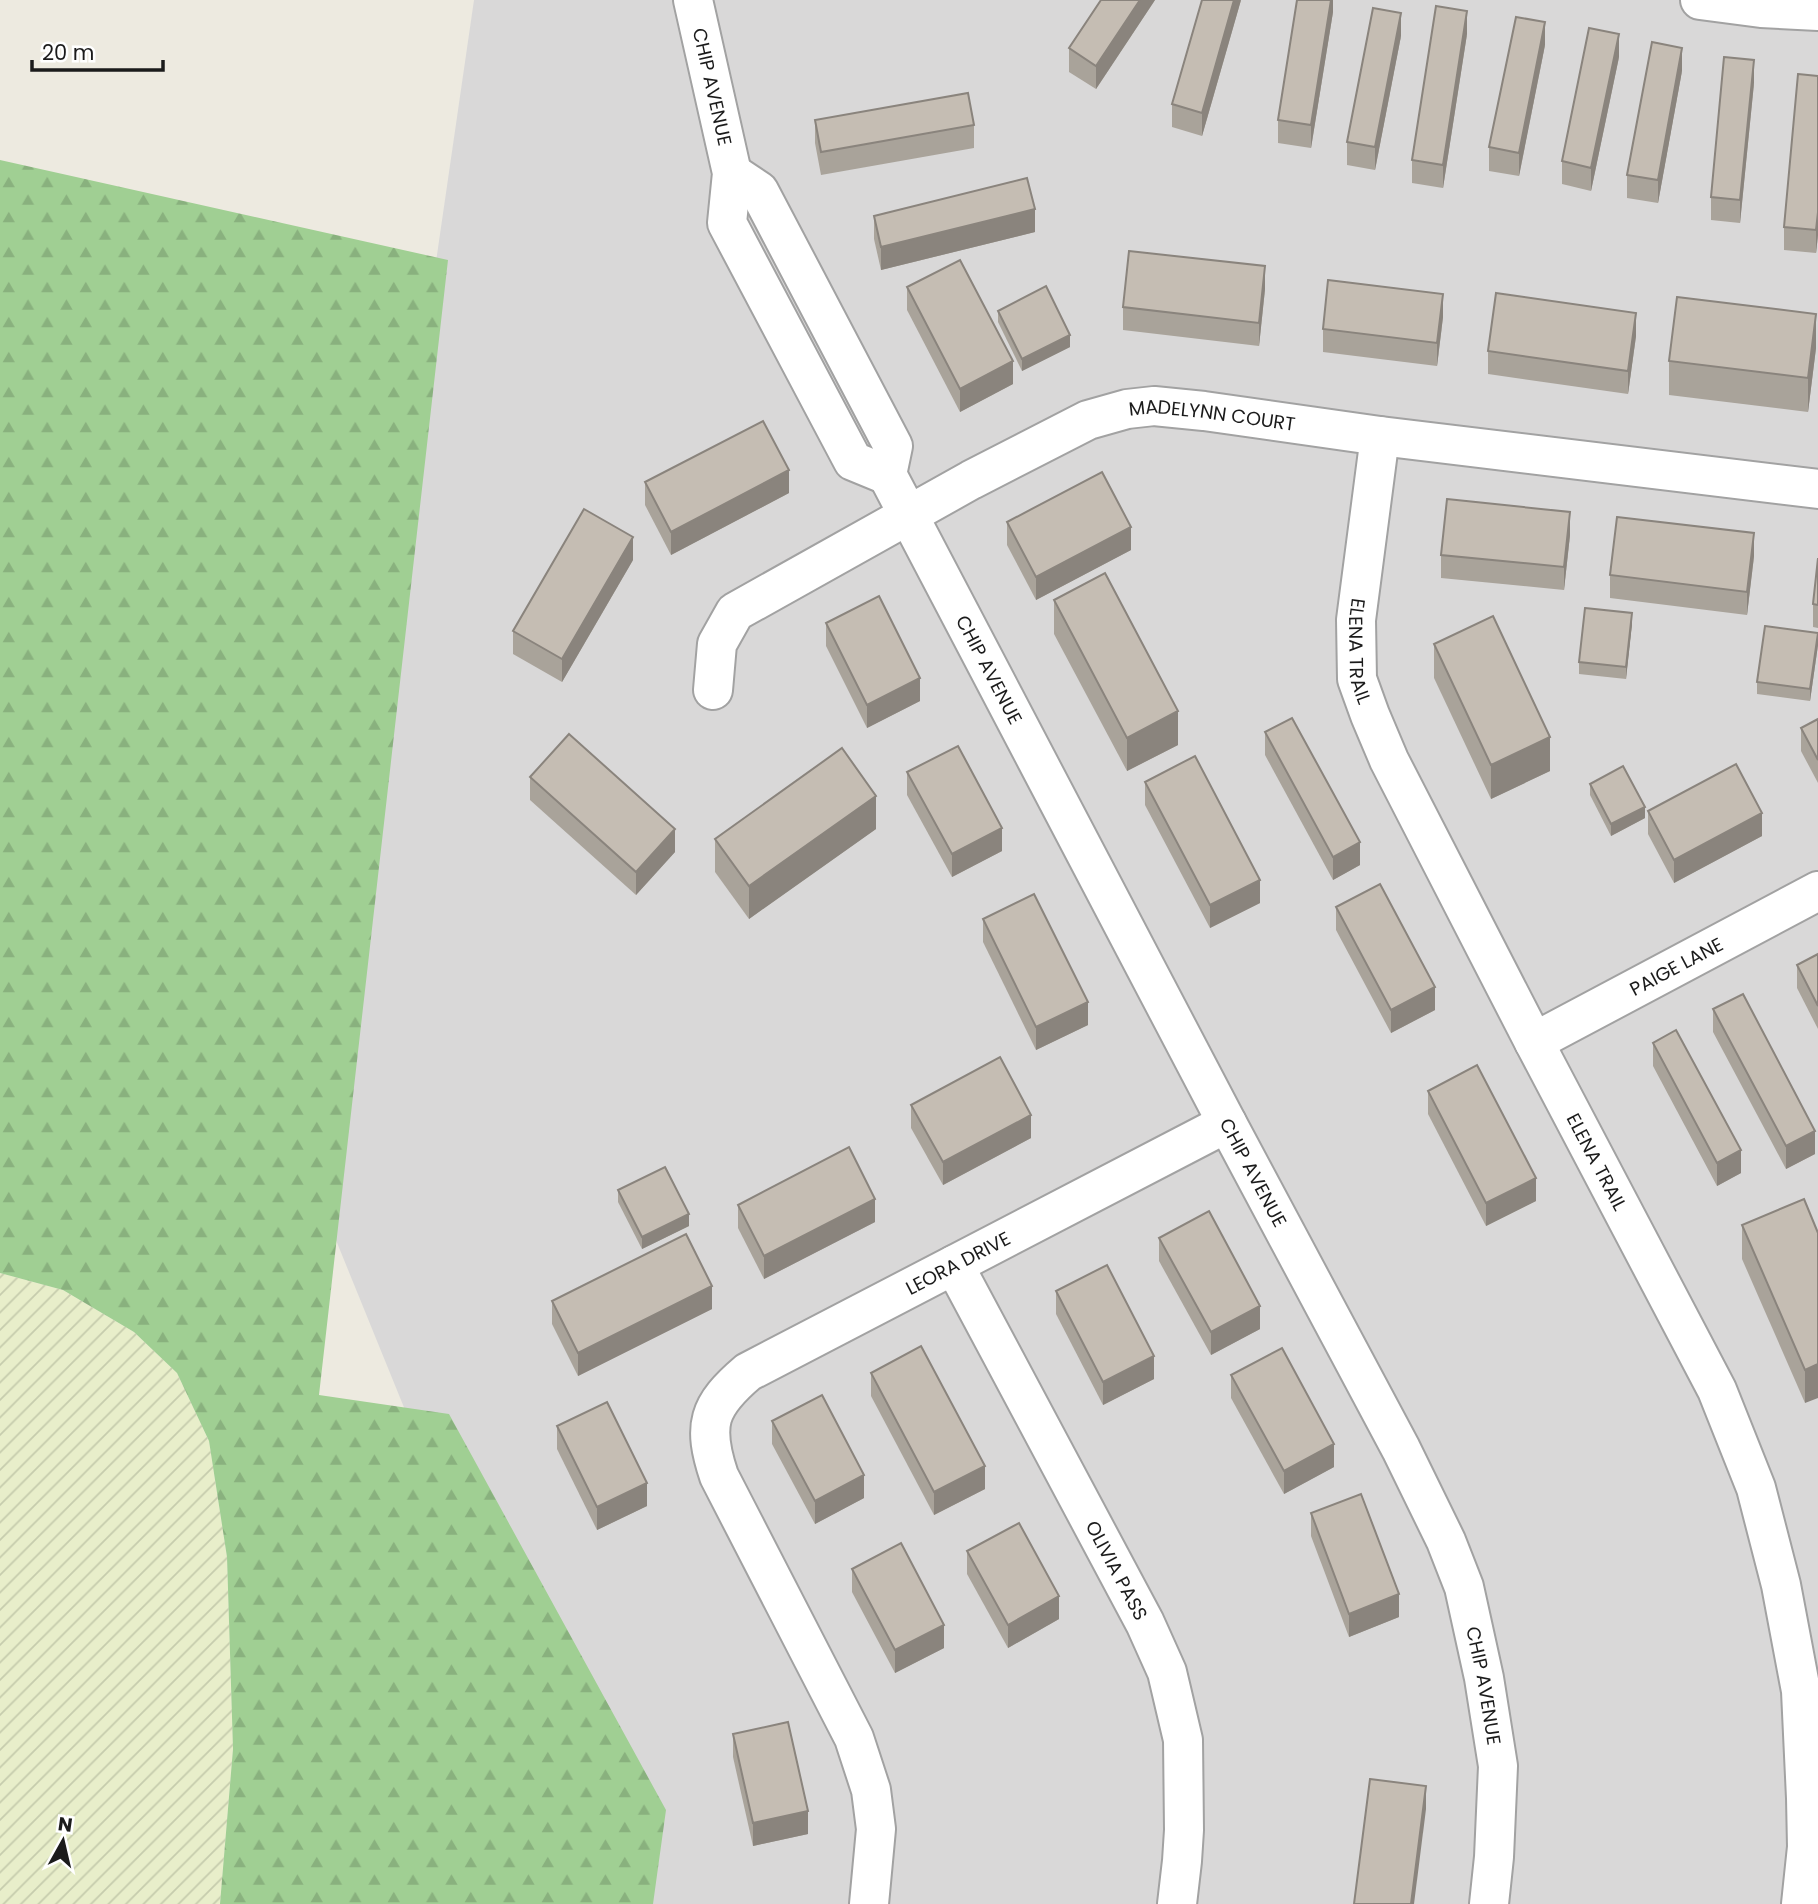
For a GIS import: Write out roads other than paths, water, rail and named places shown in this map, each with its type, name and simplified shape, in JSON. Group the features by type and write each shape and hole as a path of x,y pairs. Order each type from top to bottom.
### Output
{"street":[{"name":"CHIP AVENUE","path":"693,0 732,173 727,223 853,461 887,475 1401,1449 1446,1541 1464,1587 1484,1678 1498,1766 1489,1904"},
{"path":"1700,0 1761,8 1818,11"},
{"name":"CHIP AVENUE","path":"732,173 758,191 893,446 887,475"},
{"path":"822,403 859,382"},
{"name":"MADELYNN COURT","path":"713,690 716,644 735,612 971,480 1088,420 1127,409 1154,406 1818,489"},
{"name":"ELENA TRAIL","path":"1380,436 1356,620 1357,679 1389,760 1717,1390 1756,1488 1781,1585 1801,1691 1807,1847 1801,1904"},
{"name":"PAIGE LANE","path":"1534,1042 1818,891"},
{"name":"LEORA DRIVE","path":"869,1904 876,1829 871,1790 854,1738 729,1498 712,1457 709,1424 716,1406 728,1389 748,1372 1227,1123"},
{"name":"OLIVIA PASS","path":"954,1265 1145,1623 1167,1672 1183,1740 1184,1830 1177,1904"}]}
